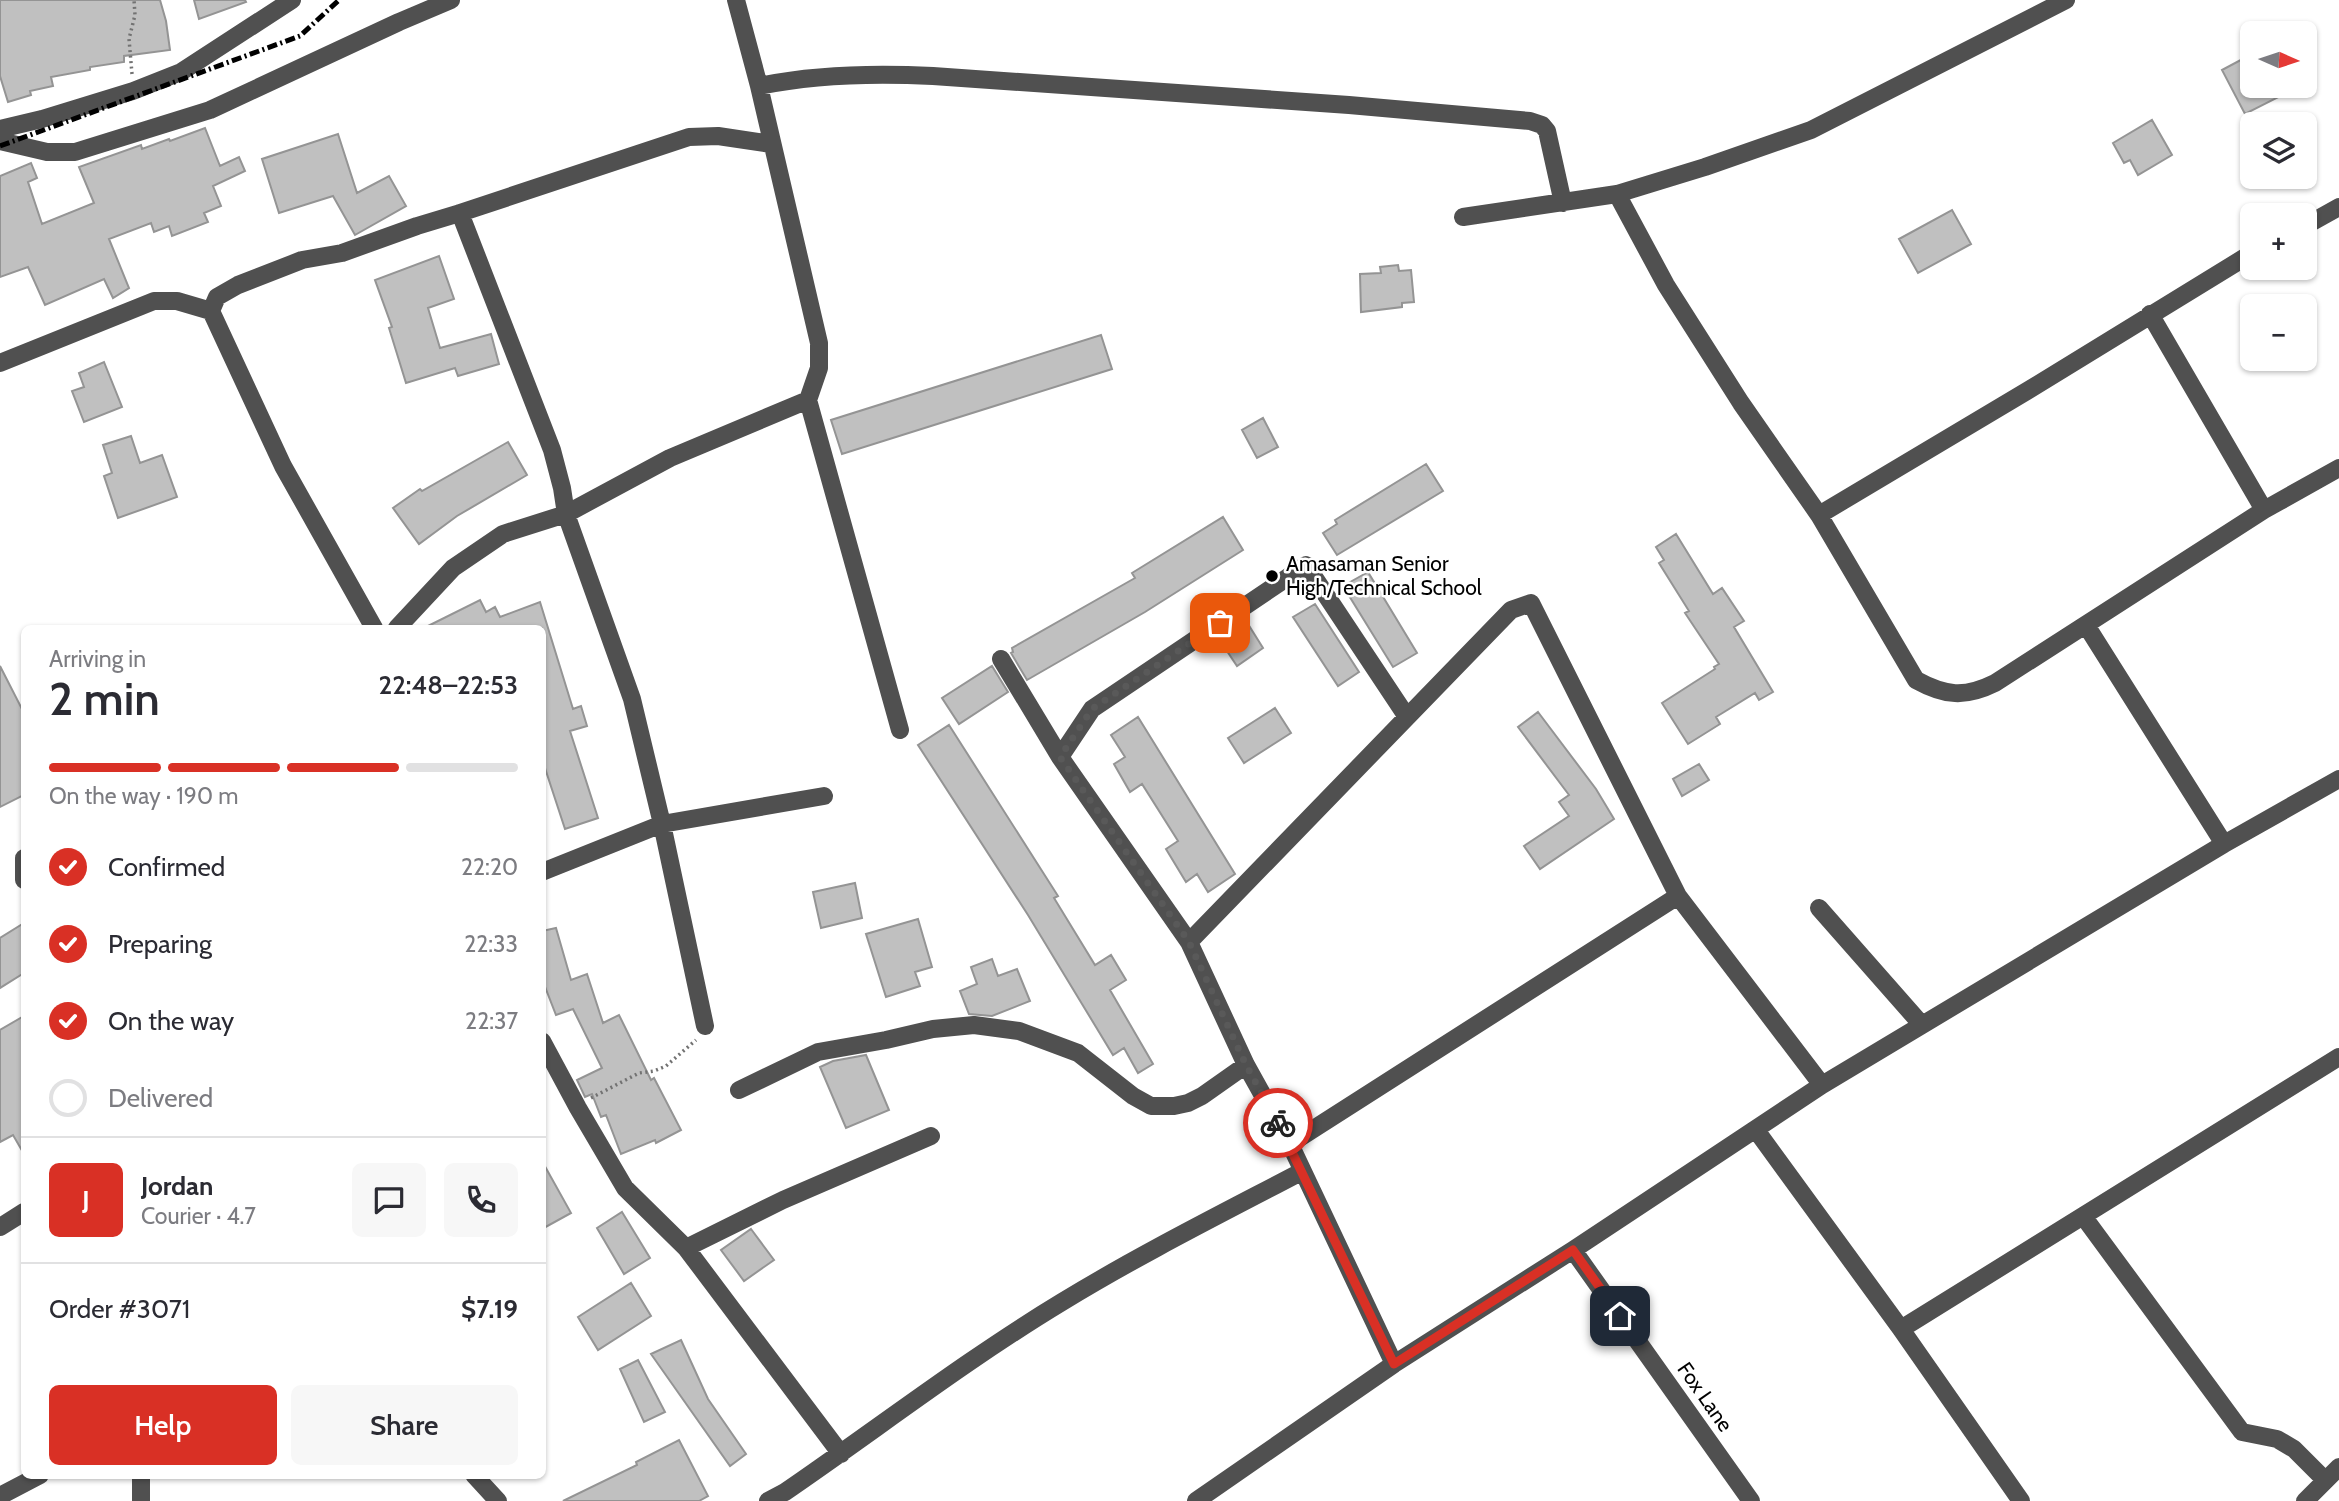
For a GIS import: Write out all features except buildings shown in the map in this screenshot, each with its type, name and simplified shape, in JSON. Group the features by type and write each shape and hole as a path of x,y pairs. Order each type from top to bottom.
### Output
{"street":[{"path":"0,129 133,91 181,72 292,0"},
{"path":"0,141 47,152 75,152 186,118 210,110 451,0"},
{"path":"736,0 759,86 819,343 819,368 808,400 900,730"},
{"path":"1463,217 1618,194 1811,130 2066,0"},
{"path":"759,86 793,79 891,74 1349,105 1530,121 1542,125 1547,131 1563,202"},
{"path":"211,311 217,297 238,285 302,260 342,253 689,137 718,136 771,144"},
{"path":"1618,194 1666,285 1741,403 1819,514 1916,680 1930,688 1946,693 1980,690 2264,510 2339,468"},
{"path":"2317,219 2339,207"},
{"path":"460,213 552,450 566,514 632,699 705,1026"},
{"path":"1819,514 2240,260"},
{"path":"0,363 153,301 177,300 211,311 283,466 372,625"},
{"path":"2150,314 2264,510"},
{"path":"400,625 453,568 503,534 566,514 670,458 808,400"},
{"path":"1060,757 1092,709 1306,565 1407,717"},
{"path":"1189,942 1511,610 1531,603 1678,896 1822,1086"},
{"path":"2086,625 2224,844"},
{"path":"1001,659 1060,757 1189,942 1246,1065 1290,1144 1394,1364"},
{"path":"1196,1501 1394,1364 1822,1086 2224,844 2339,779"},
{"path":"546,870 662,824 824,796"},
{"path":"1290,1144 1678,896"},
{"path":"1819,908 1922,1025"},
{"path":"739,1090 818,1052 933,1029 974,1026 1019,1031 1078,1053 1133,1096 1151,1106 1188,1103 1246,1065"},
{"path":"546,1048 625,1188 686,1248 841,1454"},
{"path":"1901,1329 2339,1057"},
{"path":"1756,1130 1901,1329 2021,1501"},
{"path":"686,1248 783,1200 931,1136"},
{"path":"768,1501 841,1454 954,1372 1062,1302 1184,1233 1301,1172"},
{"path":"0,1227 21,1214"},
{"path":"2083,1216 2242,1432 2277,1439 2294,1449 2325,1480"},
{"name":"Fox Lane","path":"1573,1250 1742,1498"},
{"path":"2305,1501 2339,1467"},
{"path":"0,1496 32,1479"},
{"path":"141,1479 141,1501"},
{"path":"478,1479 498,1501"}],"path":[{"path":"133,91 129,39 135,15 134,0"},
{"path":"578,1108 599,1093 639,1073 666,1066 702,1035 705,1026"}],"railway":[{"path":"0,146 300,36 339,0"}],"way so far":[{"path":"1220,623 1092,709 1060,757 1189,942 1246,1065 1278,1123"}],"place":[{"name":"Amasaman Senior High/Technical School","path":"1272,576"}],"route":[{"path":"1278,1123 1394,1364 1573,1250 1620,1316"}]}
